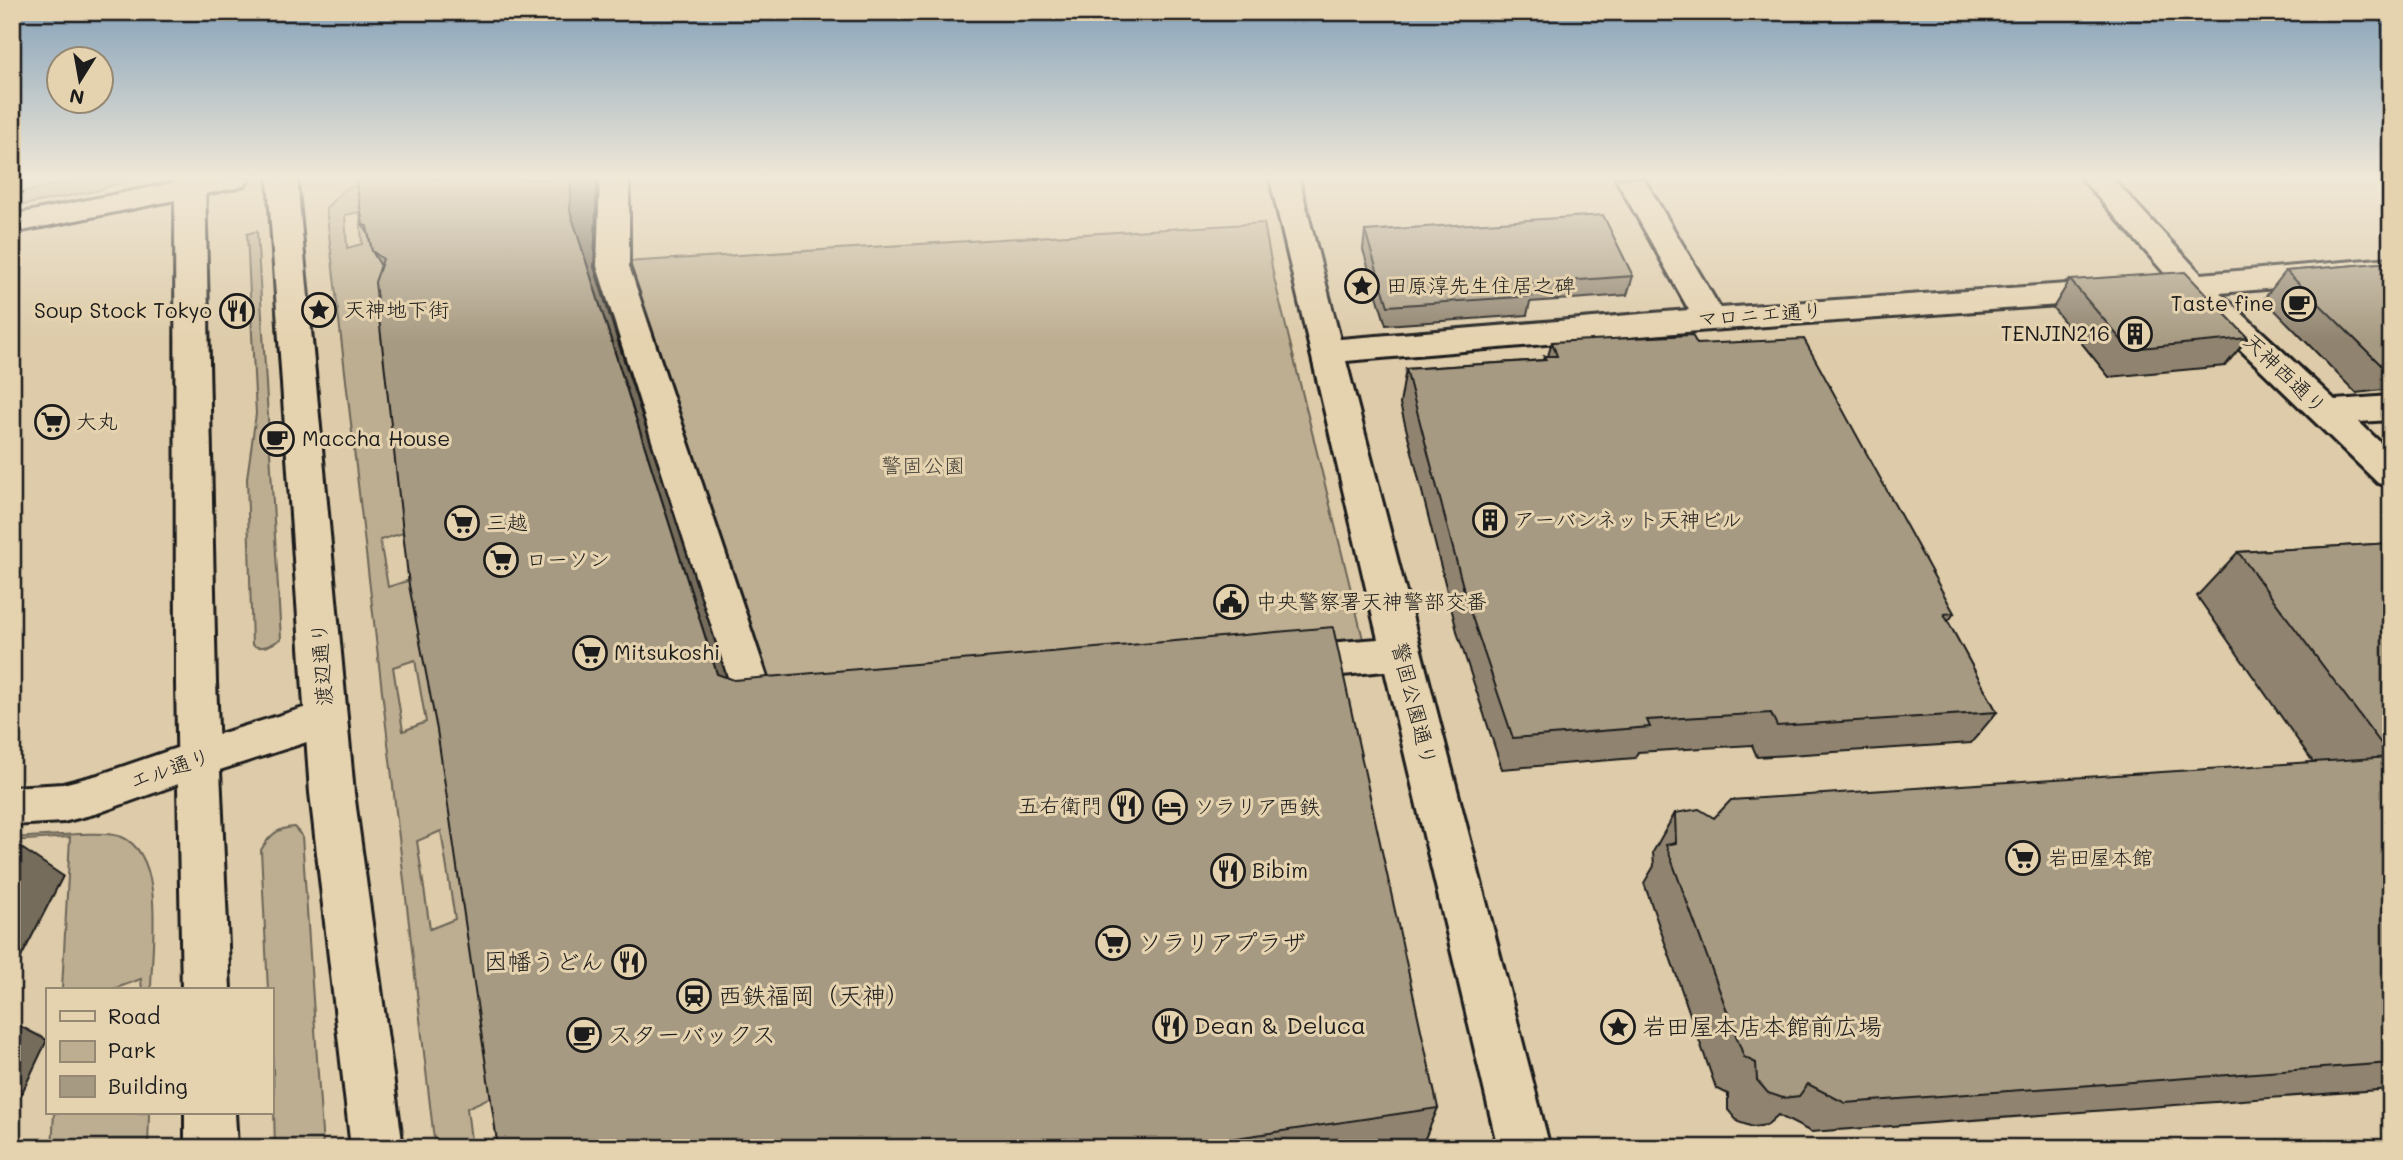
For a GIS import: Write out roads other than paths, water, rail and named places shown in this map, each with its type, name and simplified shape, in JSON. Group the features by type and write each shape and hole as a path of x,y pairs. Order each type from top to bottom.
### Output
{"main road":[{"path":"191,233 197,759 206,988"},
{"name":"渡辺通り","path":"286,233 332,793 377,1148"},
{"path":"613,233 613,266 717,578 758,711 813,706"},
{"name":"警固公園通り","path":"1298,233 1524,1148"},
{"path":"1661,233 1710,319"},
{"name":"天神西通り","path":"2146,233 2192,284 2391,474"},
{"name":"マロニエ通り","path":"1328,351 1710,319 2391,268"},
{"path":"2325,413 2391,408"},
{"path":"1260,666 1402,653"},
{"name":"エル通り","path":"12,806 63,803 87,797 326,719"},
{"path":"210,1114 211,1148"}],"place":[{"name":"田原淳先生住居之碑","path":"1362,286"},
{"name":"Taste fine","path":"2299,304"},
{"name":"天神地下街","path":"319,310"},
{"name":"Soup Stock Tokyo","path":"237,311"},
{"name":"TENJIN216","path":"2135,334"},
{"name":"大丸","path":"52,422"},
{"name":"Maccha House","path":"277,439"},
{"name":"アーバンネット天神ビル","path":"1490,520"},
{"name":"三越","path":"462,523"},
{"name":"ローソン","path":"501,560"},
{"name":"中央警察署天神警部交番","path":"1231,602"},
{"name":"Mitsukoshi","path":"590,653"},
{"name":"五右衛門","path":"1126,806"},
{"name":"ソラリア西鉄","path":"1170,807"},
{"name":"岩田屋本館","path":"2023,858"},
{"name":"Bibim","path":"1228,871"},
{"name":"ソラリアプラザ","path":"1113,943"},
{"name":"因幡うどん","path":"629,962"},
{"name":"西鉄福岡（天神）","path":"694,996"},
{"name":"Dean & Deluca","path":"1170,1026"},
{"name":"岩田屋本店本館前広場","path":"1618,1027"},
{"name":"スターバックス","path":"584,1035"}],"park label":[{"name":"警固公園","path":"923,466"}]}
